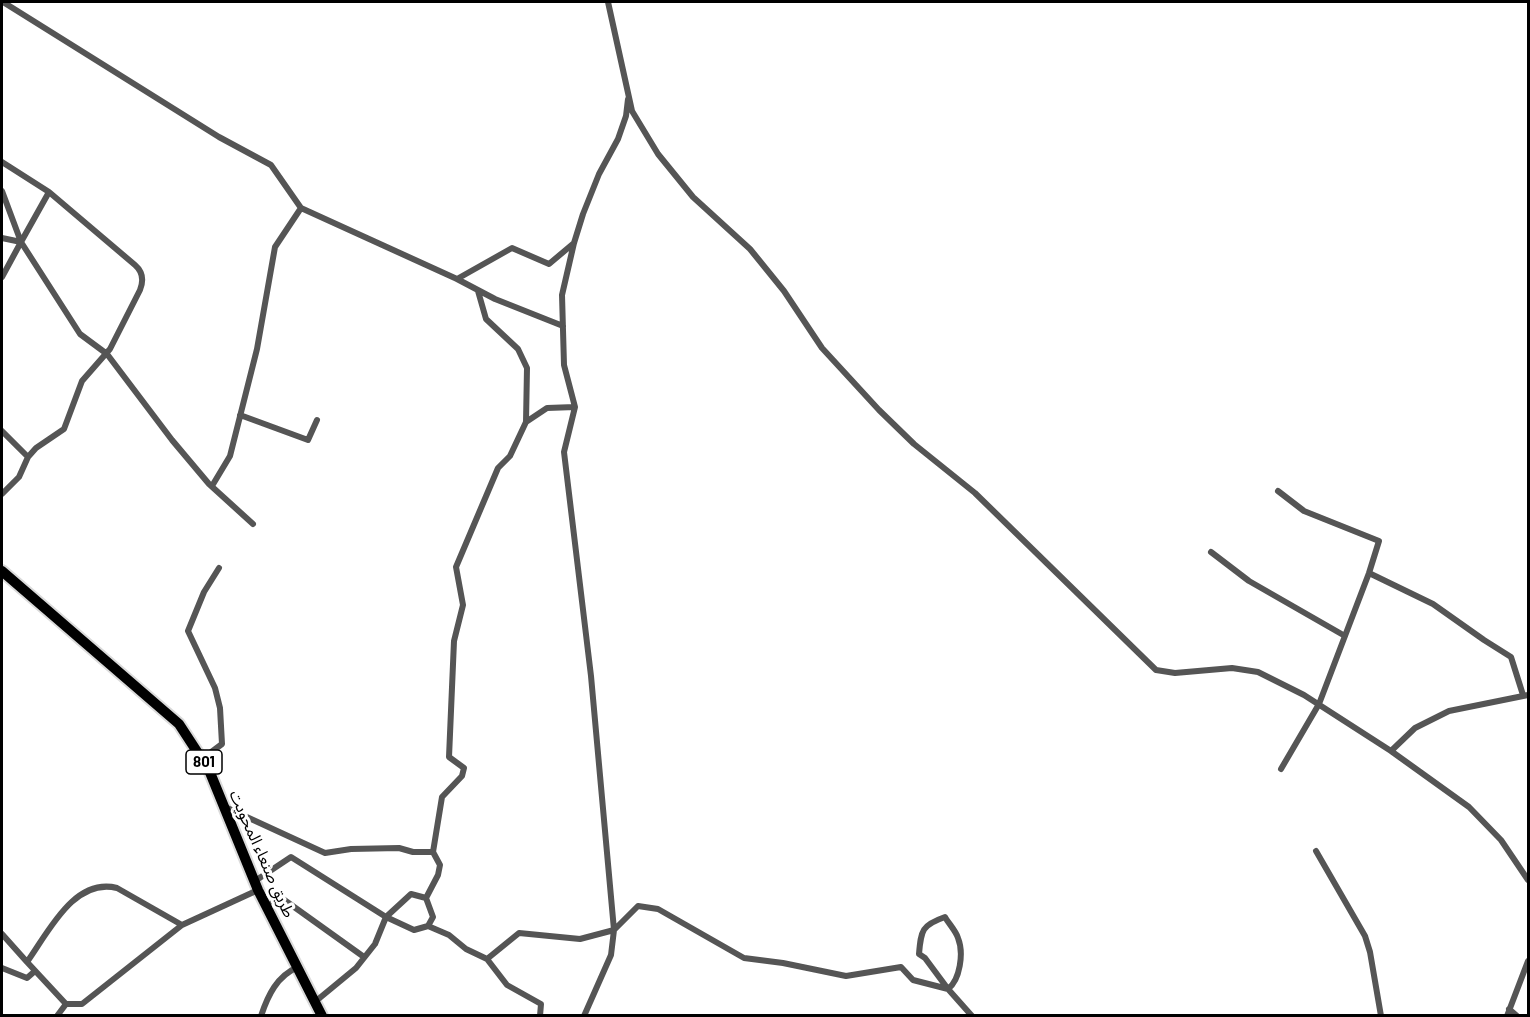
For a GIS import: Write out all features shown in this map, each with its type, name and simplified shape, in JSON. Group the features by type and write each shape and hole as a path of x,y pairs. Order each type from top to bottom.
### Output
{"main road":[{"name":"طريق صنعاء المحويت","path":"2,571 179,724 202,759 225,807 256,886 322,1016"}],"street":[{"path":"3,2 219,136 271,165 301,208 457,279 478,291 563,326"},
{"path":"608,2 632,111 658,154 693,197 750,249 784,291 822,348 914,444 975,493 1156,670 1175,673 1232,668 1258,672 1319,704 1470,807 1501,840 1528,880"},
{"path":"584,1016 611,956 614,930 591,676 564,452 575,407 564,365 562,295 574,243 598,174 618,139 626,116 629,95"},
{"path":"2,162 49,192 135,265 141,272 142,287 107,354 85,377 64,429 40,444 28,457 19,477 2,494"},
{"path":"2,191 21,242 80,334 107,354 172,440 212,486 253,524"},
{"path":"2,277 49,192"},
{"path":"212,486 230,456 257,349 275,247 301,208"},
{"path":"2,237 21,242"},
{"path":"457,279 512,248 549,264 574,243"},
{"path":"426,898 438,875 440,865 433,852 442,797 462,776 464,768 449,757 454,641 463,605 456,567 498,468 510,456 526,422 527,368 518,349 486,319 478,291"},
{"path":"526,422 547,408 575,407"},
{"path":"240,415 308,440 317,420"},
{"path":"2,431 28,457"},
{"path":"1278,490 1304,511 1379,541 1319,704 1281,769"},
{"path":"1211,552 1249,581 1345,636"},
{"path":"202,759 222,744 219,708 215,688 188,631 204,591 219,568"},
{"path":"1369,573 1433,604 1511,657 1526,695 1449,711 1415,728 1391,751"},
{"path":"225,807 325,853 351,849 399,848 413,852 433,852"},
{"path":"1316,851 1365,936 1381,1016"},
{"path":"2,934 66,1004 82,1004 182,925 256,886 291,857 386,917 414,930 428,926 449,935 466,949 487,959 507,985 541,1004 540,1016"},
{"path":"27,962 65,909 91,888 105,885 117,888 182,925"},
{"path":"316,1001 356,968 375,944 386,917 411,894 426,898"},
{"path":"426,898 434,917 428,926"},
{"path":"266,906 284,899 364,957"},
{"path":"487,959 519,933 580,939 614,930 638,906 658,909 744,958 783,963 846,976 901,967 913,980 948,989 955,984 960,961 959,939 945,917 930,922 920,934 919,954 925,958 948,989 972,1016"},
{"path":"1517,1016 1508,1012 1528,961"},
{"path":"261,1016 268,995 287,972 298,967"},
{"path":"2,968 27,978 35,971"},
{"path":"57,1016 66,1004"}]}
